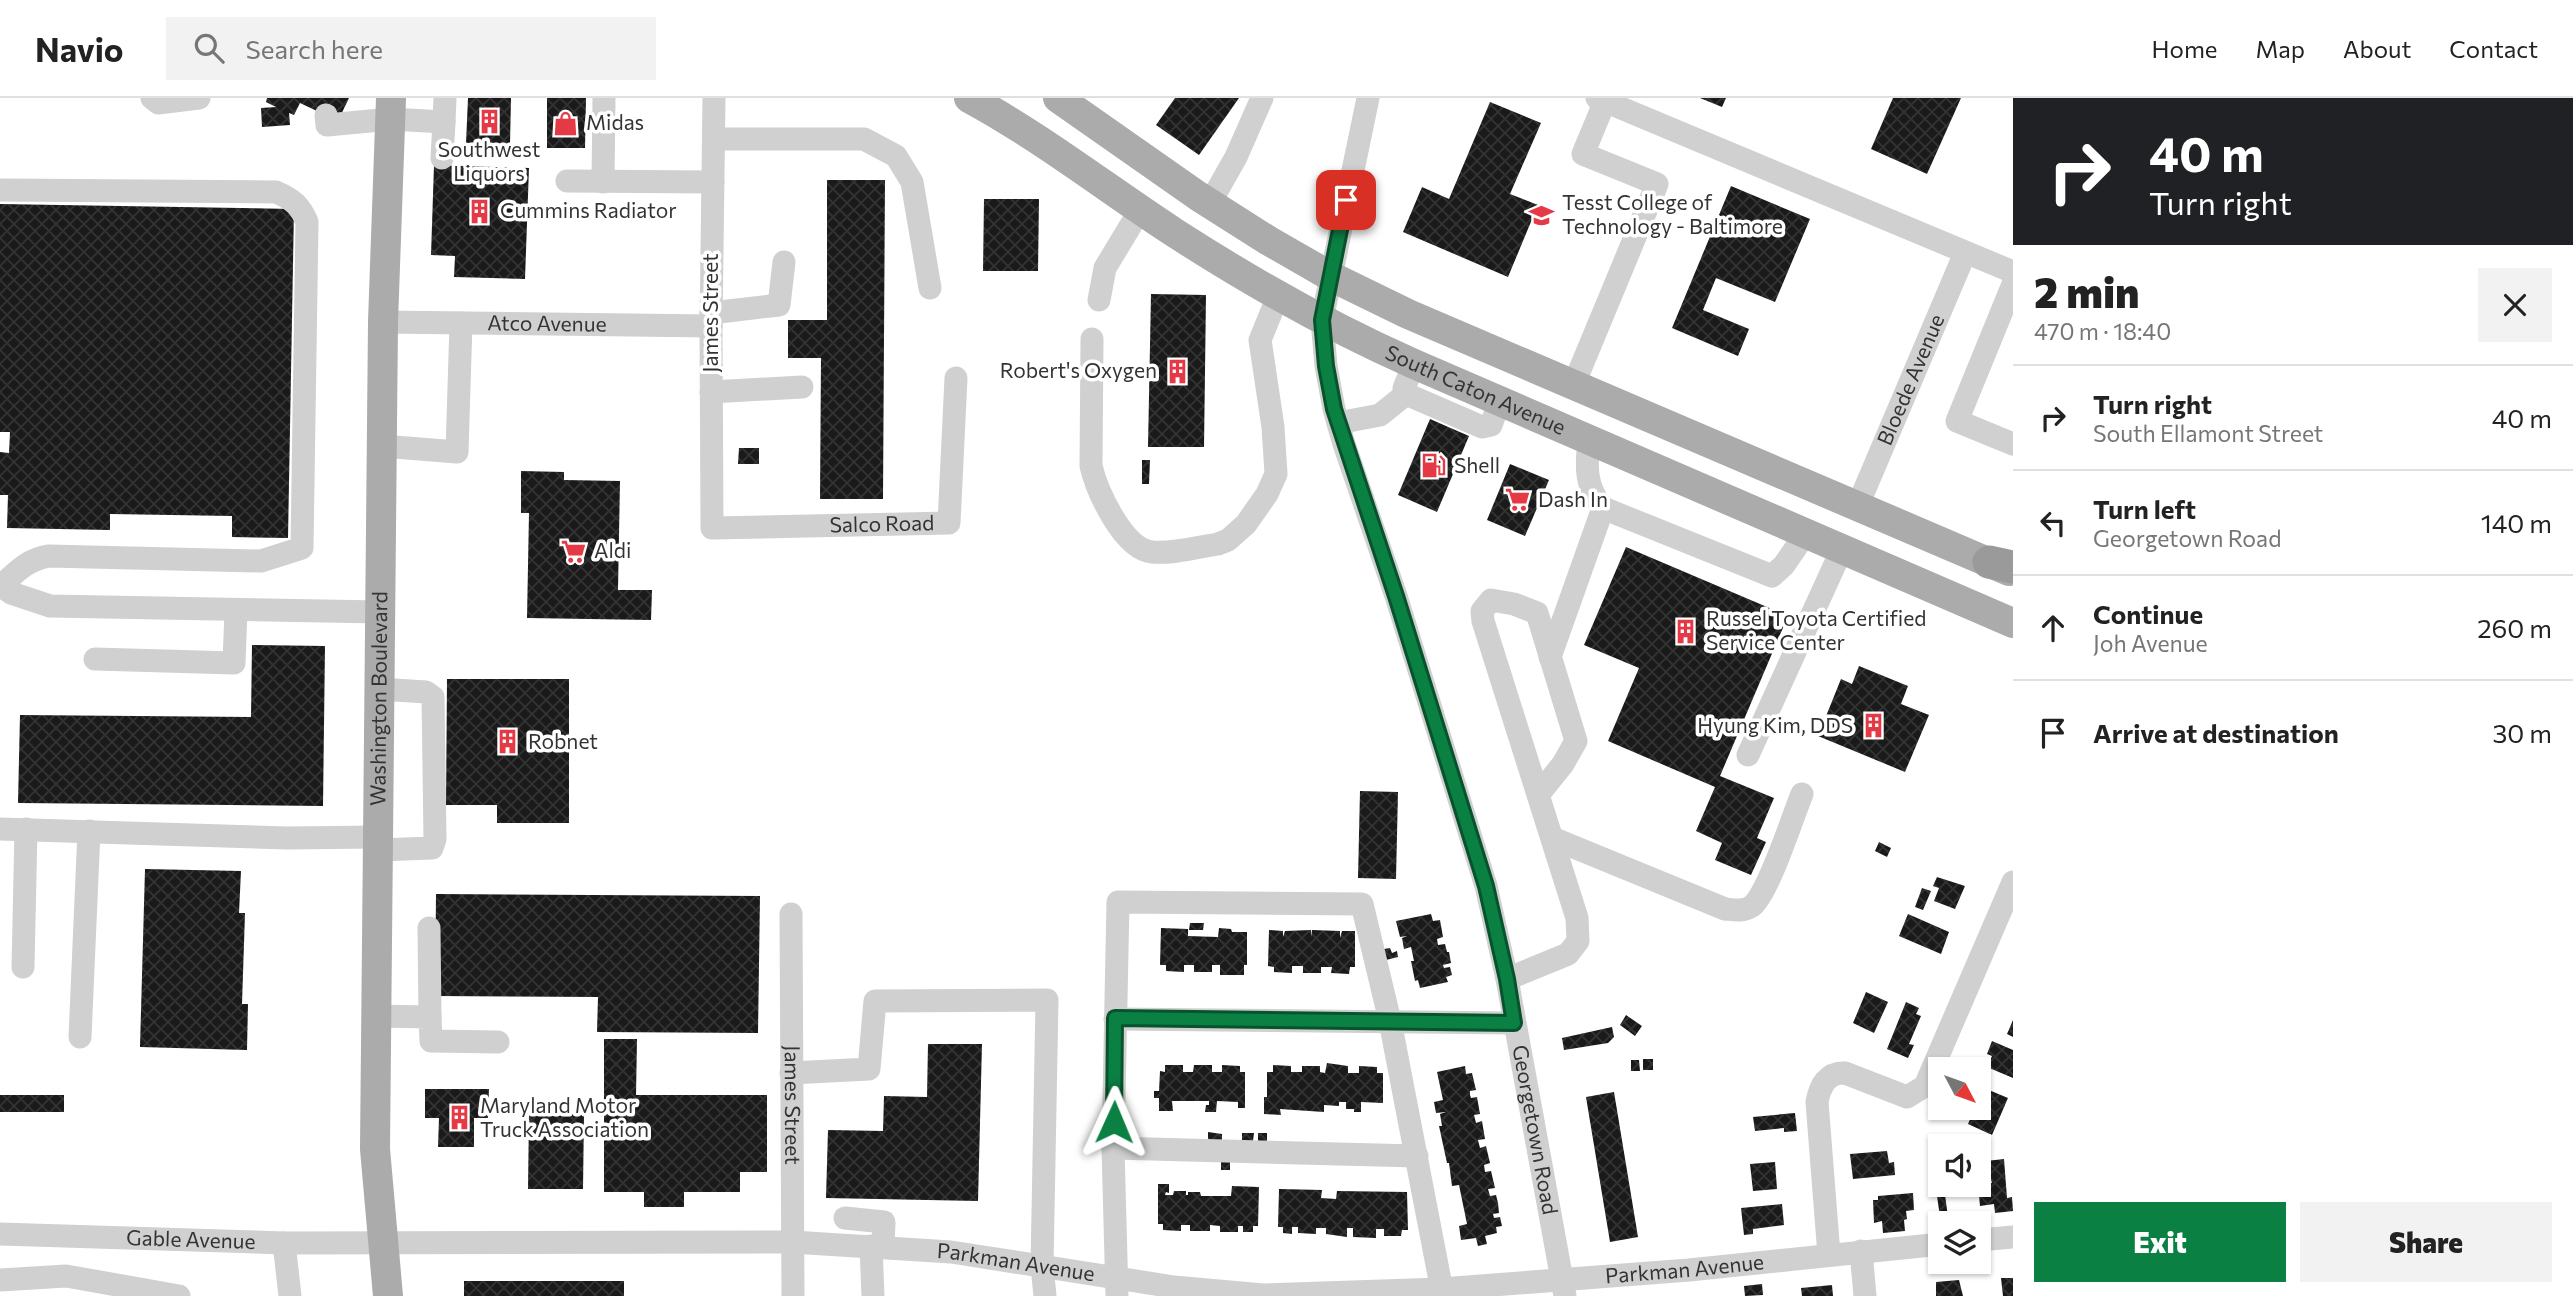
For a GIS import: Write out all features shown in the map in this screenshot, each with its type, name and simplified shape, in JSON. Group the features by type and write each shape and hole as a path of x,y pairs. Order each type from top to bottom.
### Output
{"main road":[{"name":"South Caton Avenue","path":"969,98 1018,127 1140,210 1278,296 1322,320 1414,364 2013,623"},
{"name":"South Caton Avenue","path":"1058,98 1210,203 1329,276 1408,314 2005,567"},
{"name":"Washington Boulevard","path":"388,1296 374,1149 383,322 391,108"}],"street":[{"path":"152,98 158,103 199,98"},
{"path":"442,158 445,98"},
{"path":"603,182 604,98"},
{"name":"James Street","path":"712,528 714,98"},
{"path":"1210,203 1236,157 1262,98"},
{"name":"Georgetown Road","path":"1368,98 1322,320 1326,366 1338,423 1396,596 1486,886 1507,979 1563,1288"},
{"path":"1574,384 1657,184 1583,154 1601,100 2013,272"},
{"path":"326,115 327,125 391,108 444,121"},
{"path":"714,139 864,139 896,156 912,183 930,288"},
{"path":"568,181 713,182"},
{"path":"0,190 276,192 295,201 307,222 302,548 261,561 49,556 25,564 1,585 31,602 50,606 380,612"},
{"path":"1099,300 1105,268 1140,210"},
{"name":"Bloede Avenue","path":"1858,505 1965,253"},
{"name":"Atco Avenue","path":"383,322 711,320 779,304 784,262"},
{"path":"2013,285 1957,421 2013,444"},
{"path":"1092,339 1091,466 1099,488 1120,527 1131,540 1149,552 1223,543 1246,524 1267,494 1276,474 1273,426 1260,340 1278,296"},
{"path":"382,446 457,452 461,323"},
{"path":"1414,364 1404,388 1406,394 1482,427 1490,425 1500,401"},
{"name":"Salco Road","path":"712,528 949,523 956,378"},
{"path":"711,392 802,387"},
{"path":"1338,423 1380,415 1406,394"},
{"path":"1589,440 1586,472 1593,496 1603,508 1772,576 1784,565 1806,533"},
{"path":"1550,657 1603,508"},
{"path":"1748,755 1842,549"},
{"path":"1507,979 1568,954 1578,941 1577,918 1538,795 1482,611 1491,600 1514,604 1537,613 1576,741 1563,764 1538,795"},
{"path":"95,659 234,663 236,610"},
{"path":"0,828 287,838 432,848 435,839 433,696 426,692 379,689"},
{"path":"1552,838 1725,909 1742,911 1753,905 1765,886 1802,794"},
{"path":"23,967 26,829"},
{"path":"80,1037 89,831"},
{"path":"1829,1255 1817,1102 1819,1091 1825,1081 1835,1073 1845,1073 1906,1097 1925,1086 2013,882"},
{"path":"1116,1287 1113,1148 1118,902 1362,904 1390,1021 1442,1292"},
{"name":"James Street","path":"791,914 793,1296"},
{"path":"429,928 431,1041 498,1042"},
{"path":"791,1073 869,1069 876,1001 1047,1000 1042,1266 1045,1296"},
{"path":"377,1016 430,1017"},
{"path":"1115,1018 1514,1023"},
{"path":"1113,1148 1417,1156"},
{"path":"845,1218 884,1222 877,1247 873,1296"},
{"name":"Gable Avenue","path":"0,1234 284,1243 382,1243"},
{"path":"1991,1239 2013,1237"},
{"name":"Parkman Avenue","path":"382,1243 792,1242 877,1247 951,1252 1042,1266 1116,1287 1263,1296 1563,1288 1689,1270 1928,1245"},
{"path":"284,1243 290,1296"},
{"path":"1861,1251 1865,1296"},
{"path":"0,1280 66,1276 179,1296"}],"building":[{"path":"267,98 349,98 338,121 300,103 294,115 289,113 290,125 262,127 261,108 276,107 266,102"},
{"name":"Southwest Liquors","path":"468,98 511,98 510,144 466,143"},
{"name":"Midas","path":"547,98 586,98 585,148 547,148"},
{"path":"1175,98 1239,98 1199,155 1156,125"},
{"path":"1700,98 1726,98 1722,107"},
{"path":"1893,98 1961,98 1927,174 1871,149"},
{"path":"1490,102 1541,123 1510,194 1538,205 1508,277 1403,232 1422,187 1449,199"},
{"name":"Cummins Radiator","path":"434,165 529,168 525,279 454,277 455,256 431,255"},
{"path":"827,180 885,180 883,499 820,499 821,358 788,358 788,320 827,320"},
{"path":"1731,186 1810,219 1775,302 1716,278 1703,310 1749,329 1738,356 1672,328"},
{"path":"984,199 1039,199 1038,271 983,271"},
{"path":"0,204 294,209 288,538 232,537 232,516 110,514 110,530 7,528 8,495 0,495 0,452 9,453 10,432 0,432"},
{"name":"Robert's Oxygen","path":"1151,294 1206,295 1204,447 1148,447"},
{"name":"Shell","path":"1430,419 1469,436 1437,512 1398,495"},
{"path":"739,448 759,448 759,464 738,464"},
{"path":"1142,460 1150,460 1149,484 1142,484"},
{"name":"Dash In","path":"1510,464 1549,480 1525,536 1487,520"},
{"name":"Aldi","path":"521,471 564,472 564,480 620,481 618,590 652,590 651,620 527,618 529,513 521,513"},
{"path":"1626,547 1788,616 1720,776 1774,798 1757,838 1766,842 1751,875 1715,860 1722,843 1696,831 1715,787 1608,741 1639,668 1584,645"},
{"path":"252,645 325,646 323,806 18,803 20,715 251,717"},
{"name":"Hyung Kim, DDS","path":"1859,666 1908,686 1901,704 1929,715 1905,772 1818,736 1841,679 1852,684"},
{"name":"Robnet","path":"447,679 569,679 569,823 497,823 497,805 446,805"},
{"path":"1360,791 1398,792 1396,879 1358,878"},
{"path":"1879,842 1891,848 1887,857 1875,851"},
{"path":"145,869 241,871 239,913 245,913 242,1004 248,1004 247,1050 140,1047"},
{"path":"1937,877 1965,886 1955,909 1934,901 1939,888 1933,886"},
{"path":"1922,888 1931,891 1923,910 1915,907"},
{"path":"436,894 760,896 758,1033 597,1032 598,997 435,996"},
{"path":"1431,914 1433,921 1440,920 1443,937 1437,939 1438,945 1445,944 1449,952 1451,963 1443,965 1444,968 1450,967 1452,975 1446,977 1448,982 1420,988 1418,980 1415,981 1411,947 1404,949 1402,938 1407,936 1400,937 1396,921"},
{"path":"1908,914 1949,932 1941,954 1899,936"},
{"path":"1190,923 1204,923 1203,930 1189,930"},
{"path":"1161,928 1188,929 1188,936 1218,937 1219,928 1231,929 1232,932 1247,932 1247,965 1244,965 1244,975 1220,975 1220,965 1212,965 1212,972 1194,972 1194,965 1184,965 1184,972 1166,971 1166,965 1160,965"},
{"path":"1269,930 1283,931 1283,937 1285,931 1311,930 1312,937 1312,930 1340,931 1340,938 1342,931 1355,931 1355,967 1350,967 1349,974 1331,973 1332,967 1321,967 1321,973 1303,973 1303,966 1292,966 1292,973 1274,972 1274,967 1268,966"},
{"path":"1390,948 1392,953 1397,951 1398,957 1386,960 1384,949"},
{"path":"1866,992 1888,1002 1874,1033 1853,1023"},
{"path":"1906,1002 1919,1008 1916,1014 1921,1016 1909,1044 1914,1045 1908,1058 1887,1049"},
{"path":"1626,1015 1642,1026 1635,1036 1620,1025"},
{"path":"2013,1020 2013,1037 2007,1034"},
{"path":"1612,1027 1614,1037 1608,1043 1564,1050 1562,1038"},
{"path":"604,1039 637,1039 636,1095 767,1095 767,1172 740,1172 740,1192 684,1192 684,1207 644,1207 644,1192 604,1192"},
{"path":"1992,1041 2013,1050 2013,1078 1992,1069 1992,1056 1987,1054"},
{"path":"928,1044 982,1044 978,1201 826,1198 828,1130 883,1131 884,1096 927,1097"},
{"path":"1643,1059 1653,1059 1653,1070 1643,1070"},
{"path":"1631,1060 1639,1060 1640,1071 1631,1071"},
{"path":"1327,1063 1348,1066 1348,1073 1359,1073 1359,1066 1377,1067 1377,1073 1383,1073 1383,1103 1361,1102 1361,1112 1346,1109 1346,1102 1339,1102 1339,1106 1324,1105 1324,1112 1280,1109 1281,1115 1264,1114 1267,1072 1273,1072 1273,1065 1291,1066 1291,1072 1302,1072 1302,1066 1320,1066 1320,1072 1325,1073"},
{"path":"1165,1065 1183,1065 1183,1072 1193,1072 1194,1065 1212,1065 1212,1072 1222,1072 1222,1065 1240,1066 1240,1072 1245,1072 1245,1108 1238,1108 1238,1102 1217,1101 1216,1112 1205,1112 1209,1101 1172,1101 1173,1111 1159,1111 1159,1098 1154,1098 1154,1091 1159,1091 1160,1071 1165,1072"},
{"path":"1465,1066 1466,1074 1472,1073 1476,1090 1470,1091 1470,1095 1471,1098 1477,1097 1480,1114 1474,1115 1476,1123 1482,1121 1485,1139 1478,1140 1480,1148 1486,1146 1490,1163 1484,1165 1485,1172 1491,1171 1495,1188 1488,1189 1490,1196 1496,1195 1498,1203 1499,1213 1493,1214 1494,1218 1500,1217 1502,1226 1496,1227 1497,1233 1485,1236 1487,1244 1478,1246 1476,1238 1461,1240 1459,1226 1467,1224 1459,1185 1452,1186 1439,1126 1442,1126 1440,1114 1446,1112 1436,1113 1434,1102 1443,1100 1437,1072"},
{"name":"Maryland Motor Truck Association","path":"425,1089 489,1089 488,1118 474,1118 474,1147 438,1147 439,1118 425,1118"},
{"path":"1992,1091 2008,1098 1992,1135 1968,1124 1970,1120 1992,1120"},
{"path":"1614,1092 1638,1237 1610,1242 1586,1097"},
{"path":"0,1095 64,1095 64,1112 0,1112"},
{"path":"1795,1113 1797,1131 1784,1132 1784,1128 1755,1131 1753,1117"},
{"path":"529,1114 584,1114 583,1189 528,1189"},
{"path":"1208,1132 1222,1134 1222,1143 1208,1142"},
{"path":"1242,1133 1254,1133 1253,1141 1242,1141"},
{"path":"1258,1133 1267,1133 1267,1142 1258,1142"},
{"path":"1887,1151 1889,1163 1894,1162 1895,1175 1853,1179 1850,1154"},
{"path":"1221,1159 1230,1159 1230,1170 1221,1170"},
{"path":"2004,1159 2007,1198 2012,1197 2013,1211 1995,1213 1994,1204 1980,1206 1979,1197 1991,1197 1991,1160"},
{"path":"1775,1162 1777,1189 1753,1191 1750,1164"},
{"path":"1158,1184 1169,1184 1169,1193 1166,1192 1165,1195 1173,1195 1174,1191 1186,1191 1186,1195 1188,1192 1200,1192 1201,1196 1231,1196 1232,1186 1259,1187 1258,1226 1253,1226 1253,1232 1243,1232 1243,1226 1238,1226 1238,1232 1220,1232 1220,1226 1210,1225 1210,1231 1190,1231 1190,1225 1181,1225 1181,1231 1163,1230 1163,1224 1158,1224"},
{"path":"1279,1189 1322,1190 1321,1198 1336,1199 1337,1191 1407,1192 1408,1230 1402,1230 1401,1236 1384,1236 1384,1229 1376,1229 1376,1238 1353,1237 1353,1228 1347,1228 1347,1237 1326,1234 1326,1228 1316,1228 1316,1234 1298,1233 1298,1227 1292,1227 1292,1234 1283,1233 1283,1227 1278,1227"},
{"path":"1913,1193 1914,1210 1906,1211 1905,1231 1883,1233 1882,1221 1874,1223 1873,1200 1878,1200 1878,1196"},
{"path":"1937,1197 1945,1197 1947,1211 1939,1211"},
{"path":"1782,1204 1784,1225 1753,1229 1753,1234 1744,1235 1741,1208"},
{"path":"2001,1278 2013,1278 2013,1296 2003,1296"},
{"path":"1959,1280 1963,1296 1936,1296 1936,1282"},
{"path":"464,1281 624,1281 624,1296 464,1296"},
{"path":"1762,1284 1763,1295 1745,1296 1744,1286"},
{"path":"1832,1285 1833,1296 1802,1296 1801,1288"}],"place":[{"name":"Southwest Liquors","path":"489,121"},
{"name":"Midas","path":"566,123"},
{"name":"Cummins Radiator","path":"480,211"},
{"name":"Tesst College of Technology - Baltimore","path":"1542,215"},
{"name":"Robert's Oxygen","path":"1177,371"},
{"name":"Shell","path":"1434,466"},
{"name":"Dash In","path":"1518,500"},
{"name":"Aldi","path":"574,551"},
{"name":"Russel Toyota Certified Service Center","path":"1686,631"},
{"name":"Hyung Kim, DDS","path":"1873,726"},
{"name":"Robnet","path":"508,742"},
{"name":"Maryland Motor Truck Association","path":"460,1118"}],"route":[{"path":"1114,1122 1115,1018 1514,1023 1486,886 1396,596 1334,409 1326,366 1322,320 1346,200"}]}
